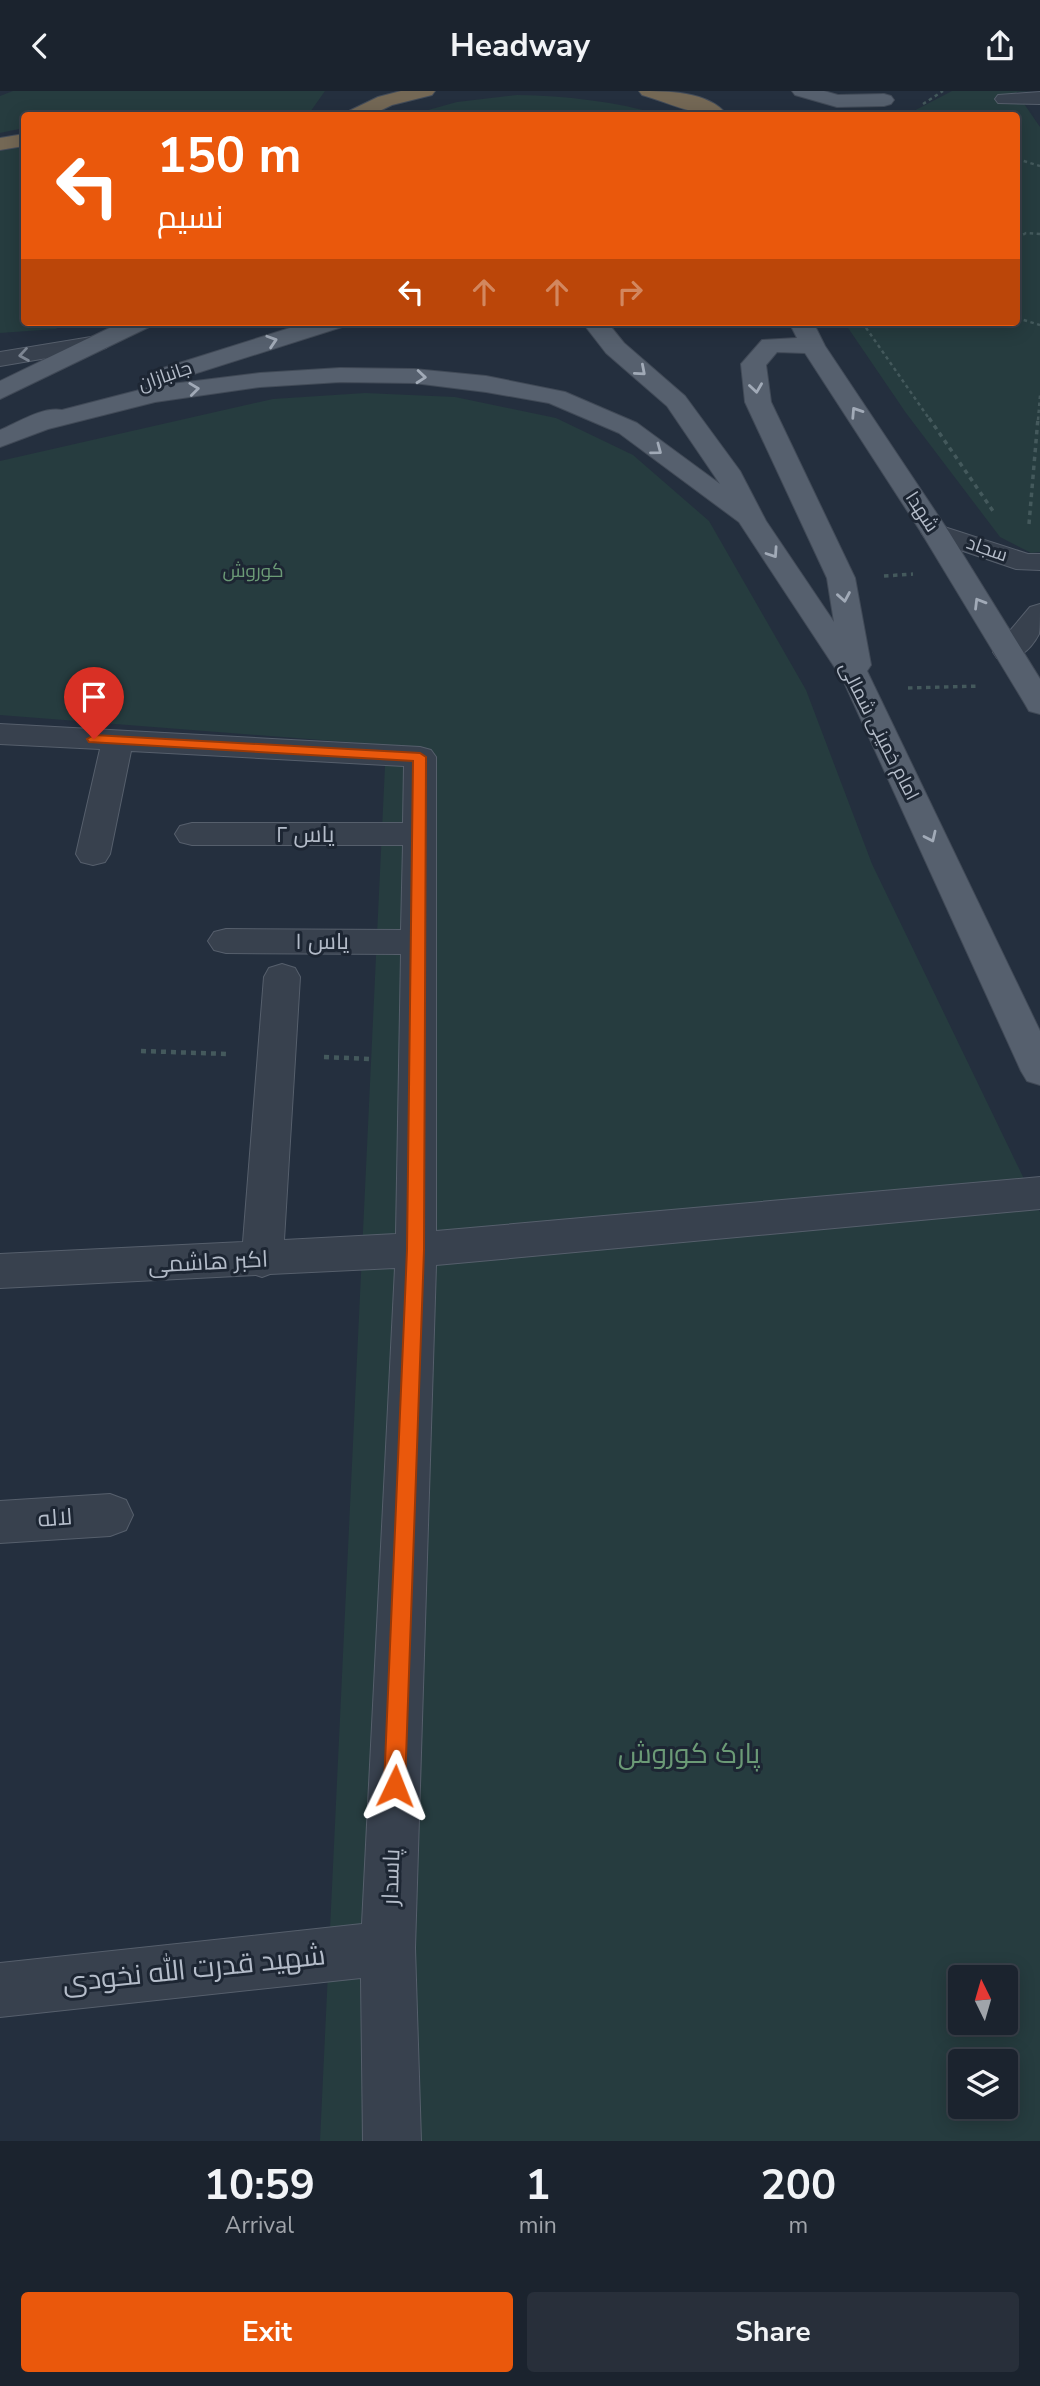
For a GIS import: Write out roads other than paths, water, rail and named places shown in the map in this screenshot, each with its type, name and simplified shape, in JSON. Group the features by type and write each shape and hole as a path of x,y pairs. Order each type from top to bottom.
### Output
{"highway":[{"path":"344,112 352,91"},
{"path":"362,112 386,101 425,91"},
{"path":"655,92 693,103 711,112"},
{"path":"0,144 21,140"}],"main road":[{"path":"802,91 836,101 884,100"},
{"path":"866,112 884,100 907,91"},
{"path":"0,391 133,326"},
{"name":"جانبازان","path":"0,439 153,379 306,326"},
{"name":"امام خمینی شمالی","path":"597,326 615,348 676,401 727,471 752,521 860,685 1040,1072"},
{"path":"807,334 771,345 753,364 758,402 841,578 860,685"},
{"name":"شهدا","path":"807,334 935,531 1035,694"},
{"path":"32,425 155,394 260,380 340,375 414,376 486,384 556,397 628,428 752,521"}],"street":[{"path":"1005,99 1040,98"},
{"path":"0,359 97,343"},
{"name":"سجاد","path":"935,531 1032,555"},
{"path":"1008,652 1040,613"},
{"path":"0,734 118,740 93,854"},
{"name":"پاسدار","path":"118,740 420,757 416,1250 388,1948 392,2141"},
{"name":"یاس ۲","path":"192,834 418,834"},
{"name":"یاس ۱","path":"226,941 417,942"},
{"path":"262,1260 282,977"},
{"name":"اکبر هاشمی","path":"0,1271 262,1260 416,1250 1040,1193"},
{"name":"لاله","path":"0,1522 110,1515"},
{"name":"شهید قدرت الله نخودی","path":"0,1990 388,1948"}],"park label":[{"name":"کوروش","path":"253,571"},
{"name":"پارک کوروش","path":"689,1754"}]}
